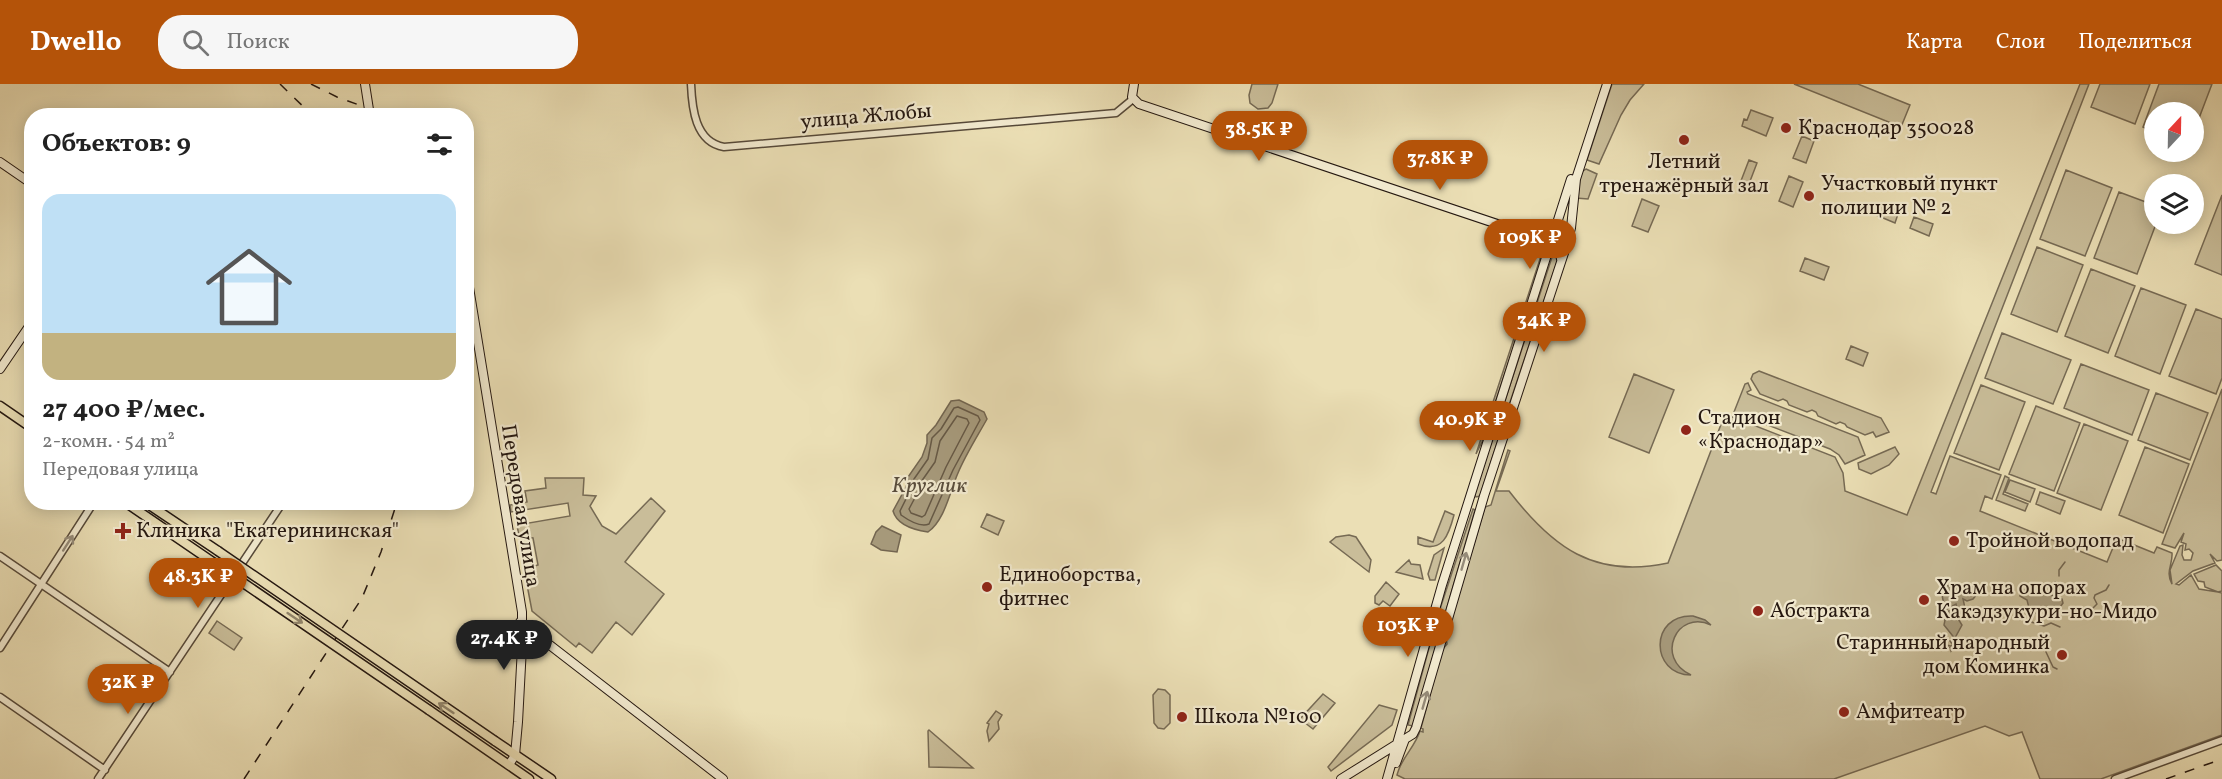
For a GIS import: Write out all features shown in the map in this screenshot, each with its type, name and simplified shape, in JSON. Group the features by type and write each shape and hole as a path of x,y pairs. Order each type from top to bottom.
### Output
{"main road":[{"path":"363,84 368,108"},
{"path":"1132,84 1128,94 1138,107 1540,242 1546,245 1548,252"},
{"path":"1391,779 1432,619 1602,84"},
{"path":"1334,779 1413,734 1416,728 1479,511 1568,239 1578,170 1607,84"},
{"path":"1135,102 1333,170 1552,239 1561,256"},
{"path":"0,162 24,178"},
{"path":"1552,239 1558,235 1568,239"},
{"name":"Передовая улица","path":"474,310 523,637 513,754 507,764"},
{"name":"Передовая улица","path":"474,332 521,624 513,754"},
{"path":"0,369 24,334"},
{"path":"0,400 24,416"},
{"path":"0,406 24,422"},
{"path":"1493,422 1498,430 1507,426"},
{"path":"1489,437 1499,434 1502,442"},
{"path":"1471,492 1476,499 1484,496"},
{"path":"1467,507 1475,504 1479,511"},
{"path":"137,510 529,779"},
{"path":"157,510 551,779"},
{"path":"521,624 717,779"},
{"path":"521,624 723,779"},
{"path":"523,637 526,634 532,634"},
{"path":"495,741 502,743 514,737"},
{"path":"1341,779 1400,740"},
{"path":"1387,779 1400,740"},
{"path":"1378,755 1387,757 1391,766"}],"street":[{"name":"улица Жлобы","path":"691,84 696,123 717,146 732,148 1100,114 1116,112 1135,102"},
{"path":"0,648 89,510"},
{"path":"98,779 278,510"},
{"path":"0,556 170,672"},
{"path":"0,697 105,770"},
{"path":"2115,779 2222,740"}],"shaded area":[{"path":"1252,84 1278,84 1268,108 1258,109 1250,103 1249,95"},
{"path":"1612,84 1644,84 1621,115 1599,164 1587,160"},
{"path":"1794,84 1858,84 1910,105 1901,127"},
{"path":"2080,84 2089,84 1931,492 1936,494 1950,456 2001,475 1992,499 1985,496 1980,511 2107,562 2117,538 2154,553 2157,547 2172,553 2169,576 2172,584 2170,570 2180,546 2183,545 2184,560 2191,560 2193,553 2189,549 2185,550 2186,544 2181,542 2184,533 2175,548 2162,544 2222,389 2222,560 2217,561 2210,554 2215,563 2193,571 2176,584 2179,585 2191,575 2199,589 2222,593 2222,735 2101,779 2040,779 2022,732 2009,736 1985,726 1834,779 1405,779 1397,775 1420,731 1423,732 1421,728 1442,650 1447,644 1446,637 1485,507 1491,505 1508,450 1510,451 1496,491 1509,491 1525,511 1559,543 1597,562 1618,566 1642,567 1668,563 1725,414 1835,457 1843,473 1845,491 1907,515"},
{"path":"2100,84 2150,84 2135,124 2091,107"},
{"path":"2159,84 2212,84 2204,105 2204,102 2152,102"},
{"path":"1751,110 1773,118 1766,136 1742,126"},
{"path":"1802,136 1814,141 1806,163 1793,158"},
{"path":"1749,160 1757,163 1747,189 1739,186"},
{"path":"1586,169 1597,174 1588,199 1576,198 1581,172"},
{"path":"2066,170 2112,188 2085,256 2040,239"},
{"path":"1789,176 1803,182 1793,207 1779,201"},
{"path":"2119,192 2144,201 2144,234 2152,234 2137,274 2094,258"},
{"path":"2222,195 2222,275 2195,264"},
{"path":"1642,199 1659,206 1648,232 1632,226"},
{"path":"1880,204 1899,211 1895,223 1876,215"},
{"path":"1914,217 1933,224 1929,236 1910,228"},
{"path":"2037,247 2083,265 2057,332 2011,314"},
{"path":"1553,254 1559,256 1501,429 1497,428 1497,425"},
{"path":"1541,256 1543,259 1476,454"},
{"path":"1805,258 1829,267 1824,280 1800,271"},
{"path":"2091,269 2135,286 2108,353 2065,336"},
{"path":"2141,288 2186,305 2160,374 2115,356"},
{"path":"2196,309 2222,319 2222,378 2216,394 2169,376"},
{"path":"2002,333 2071,360 2053,404 1985,378"},
{"path":"1851,346 1868,353 1863,366 1846,359"},
{"path":"2081,364 2149,390 2132,435 2064,408"},
{"path":"1759,371 1881,418 1889,432 1876,437 1873,432 1865,435 1845,424 1840,422 1836,424 1818,416 1812,410 1807,412 1789,405 1783,399 1778,401 1760,394 1751,379 1753,374"},
{"path":"1634,374 1674,390 1649,453 1609,437"},
{"path":"1748,383 1751,390 1747,392 1748,394 1858,437 1865,455 1845,464 1839,455 1830,449 1734,412 1745,384"},
{"path":"1981,385 2025,402 1999,470 1954,453"},
{"path":"2156,393 2208,413 2190,460 2138,440"},
{"path":"2036,406 2080,423 2054,491 2009,474"},
{"path":"2084,424 2128,441 2101,510 2057,493"},
{"path":"1495,436 1498,440 1480,496 1476,497 1474,494"},
{"path":"1895,447 1899,454 1889,465 1871,474 1859,469 1858,463"},
{"path":"2145,447 2189,464 2163,533 2119,515"},
{"path":"2005,476 2009,478 2003,494 2028,504 2025,511 1996,500"},
{"path":"545,478 584,478 583,495 596,496 590,506 602,526 616,534 651,498 665,511 625,562 664,594 632,635 616,622 592,653 579,643 576,647 532,611 524,569 538,565 533,538 519,536 517,525 570,516 568,503 511,512 510,505 527,502 525,491 546,488"},
{"path":"2010,480 2035,489 2030,502 2005,492"},
{"path":"2040,492 2065,501 2060,514 2036,504"},
{"path":"1473,509 1475,510 1413,726 1408,725 1438,615"},
{"path":"1445,511 1454,515 1444,540 1433,546 1418,544 1418,537 1433,542"},
{"path":"987,514 1004,521 998,535 981,527"},
{"path":"1349,535 1356,537 1371,560 1369,572 1330,542 1336,537"},
{"path":"1444,548 1435,580 1430,580 1428,574 1434,555"},
{"path":"1409,560 1411,564 1420,565 1423,579 1396,572"},
{"path":"2216,565 2222,571 2222,591 2218,592 2205,587 2204,582 2198,581 2194,574"},
{"path":"1386,582 1399,594 1390,606 1383,601 1379,605 1375,603 1375,596"},
{"path":"217,621 242,638 234,650 209,633"},
{"path":"1158,689 1165,690 1170,695 1170,723 1164,729 1158,728 1154,723 1153,695"},
{"path":"1323,694 1335,703 1313,729 1300,719"},
{"path":"1379,705 1397,710 1392,725 1331,771 1328,767"},
{"path":"996,711 1002,715 998,722 999,729 989,741 987,731 989,724 987,723"},
{"path":"929,730 973,768 929,767"}],"water":[{"name":"Круглик","path":"959,400 984,412 987,419 961,466 939,520 928,532 912,528 898,520 893,511 906,487 908,477 922,457 927,435 951,401"},
{"path":"882,526 901,535 897,552 881,550 871,544 876,532"},
{"path":"1946,585 1964,591 1972,586 1979,587 1978,591 1974,591 1977,594 1973,599 1967,601 1963,599 1965,608 1957,617 1962,625 1955,638 1957,641 1952,641 1955,645 1951,651 1950,648 1941,644 1951,646 1953,645 1950,641 1956,640 1944,625 1943,618 1946,612 1957,608 1956,604 1945,610 1942,595"},
{"path":"2030,588 2043,590 2053,596 2057,594 2063,603 2058,610 2052,612 2044,607 2034,614 2027,600 2020,596 2020,592"},
{"path":"1693,616 1711,625 1699,622 1688,624 1680,629 1674,638 1672,647 1674,658 1680,667 1691,675 1678,672 1668,666 1662,656 1660,645 1662,634 1668,624 1679,618"}],"waterway":[{"path":"2059,576 2059,570 2065,562"},
{"path":"2055,582 2052,588 2055,594"},
{"path":"2083,617 2091,614 2090,611 2097,604 2095,595 2106,590 2109,585"},
{"path":"2055,611 2075,615"},
{"path":"2028,621 2044,626 2051,623 2060,627"},
{"path":"2045,644 2053,667 2057,669"}],"railway":[{"path":"280,84 305,108"},
{"path":"311,84 362,106"},
{"path":"244,779 362,598 381,552 394,510"},
{"path":"2166,779 2222,759"}],"place":[{"name":"Краснодар 350028","path":"1786,128"},
{"name":"Летний тренажёрный зал","path":"1684,140"},
{"name":"Участковый пункт полиции № 2","path":"1809,196"},
{"name":"Стадион «Краснодар»","path":"1686,430"},
{"name":"Клиника \"Екатерининская\"","path":"123,531"},
{"name":"Тройной водопад","path":"1954,541"},
{"name":"Единоборства, фитнес","path":"987,587"},
{"name":"Храм на опорах Какэдзукури-но-Мидо","path":"1924,600"},
{"name":"Абстракта","path":"1758,611"},
{"name":"Старинный народный дом Коминка","path":"2062,655"},
{"name":"Амфитеатр","path":"1844,712"},
{"name":"Школа №100","path":"1182,717"}]}
